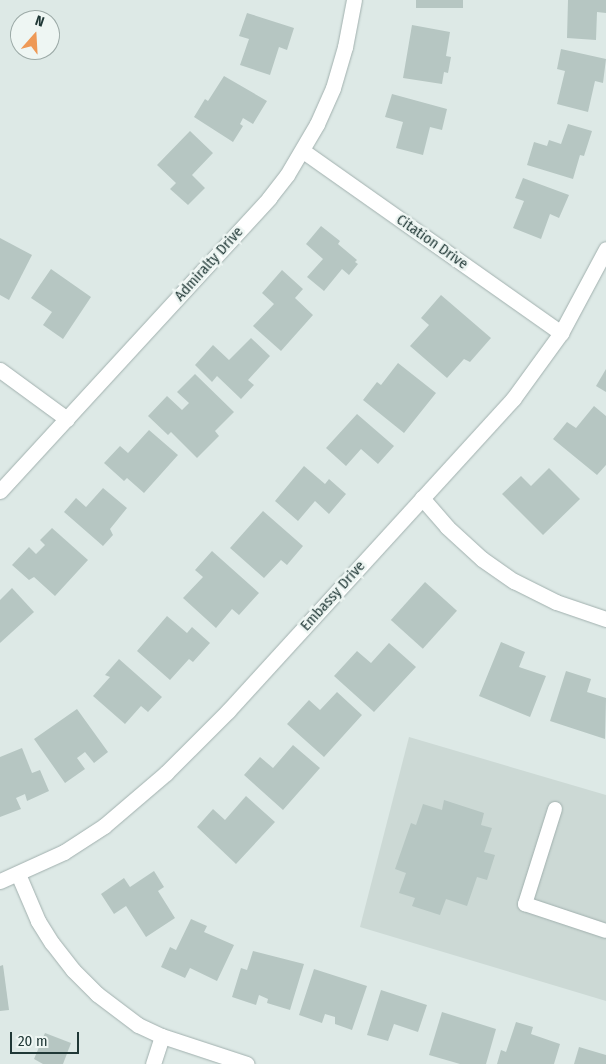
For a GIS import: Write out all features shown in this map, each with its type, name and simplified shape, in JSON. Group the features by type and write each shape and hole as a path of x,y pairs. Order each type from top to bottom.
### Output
{"street":[{"name":"Admiralty Drive","path":"0,491 269,198 303,151 333,88 345,47 354,0"},
{"name":"Citation Drive","path":"303,151 561,332"},
{"name":"Embassy Drive","path":"0,881 64,852 104,826 166,773 228,711 513,398 561,332 606,249"},
{"path":"0,370 68,419"},
{"path":"422,498 447,527 482,559 514,581 556,602 606,620"},
{"path":"18,874 38,921 72,970 117,1010 162,1036 247,1064"},
{"path":"153,1064 162,1036"}],"lane":[{"path":"555,809 525,904 606,931"}],"shaded area":[{"path":"409,737 606,795 606,1001 360,927"}],"building":[{"path":"416,0 463,0 463,8 416,8"},
{"path":"568,0 606,0 606,13 597,12 596,40 567,38"},
{"path":"247,13 294,28 287,50 279,47 270,75 240,65 249,39 239,36"},
{"path":"412,25 450,32 446,56 451,57 448,73 444,72 442,84 403,78"},
{"path":"561,49 606,59 603,83 595,81 588,112 557,104 565,71 557,69"},
{"path":"224,76 267,101 253,124 243,118 240,124 243,126 233,142 194,117 205,99 208,101"},
{"path":"392,94 447,109 442,130 430,127 423,155 396,148 403,122 385,117"},
{"path":"568,124 592,131 584,156 580,155 573,179 527,165 534,142 547,146 549,140 561,144"},
{"path":"190,131 213,153 192,175 205,188 188,205 170,189 176,183 157,165"},
{"path":"523,178 569,195 559,218 550,214 541,239 513,228 524,201 515,198"},
{"path":"321,226 340,241 338,244 357,260 355,262 358,264 349,275 342,269 324,291 307,277 323,259 306,244"},
{"path":"0,238 32,255 9,300 0,295"},
{"path":"51,269 91,297 63,339 43,325 52,312 31,298"},
{"path":"282,270 303,289 295,298 313,315 281,351 253,326 274,304 262,293"},
{"path":"441,295 491,338 470,362 464,359 447,378 410,346 429,325 421,318"},
{"path":"251,338 270,356 248,380 254,385 241,399 217,376 212,382 195,365 213,345 229,360"},
{"path":"398,363 436,393 404,433 363,400 377,382 381,385"},
{"path":"606,369 606,392 596,386"},
{"path":"195,374 234,412 215,431 219,436 197,458 171,432 168,435 148,416 167,396 182,410 189,403 177,392"},
{"path":"594,406 606,416 606,465 597,475 553,439 567,422 576,428"},
{"path":"357,414 394,446 378,464 361,449 346,466 326,448"},
{"path":"149,430 178,455 144,493 127,478 124,481 104,463 120,446 128,453"},
{"path":"304,466 325,484 329,479 346,494 329,514 315,501 298,521 275,501"},
{"path":"549,468 580,499 543,535 502,494 521,476 531,486"},
{"path":"103,488 127,508 110,529 113,535 103,546 64,512 76,498 86,507"},
{"path":"263,511 303,546 287,565 281,560 264,578 230,548"},
{"path":"52,528 88,560 55,596 34,577 29,580 12,565 29,547 36,554 45,545 40,540"},
{"path":"212,551 259,593 239,615 232,609 216,628 183,598 203,577 195,570"},
{"path":"425,582 457,611 423,649 391,620"},
{"path":"12,588 34,612 0,643 0,600"},
{"path":"167,616 187,633 192,627 210,643 193,662 189,659 170,680 137,651"},
{"path":"501,642 525,652 519,667 546,676 530,717 479,696"},
{"path":"389,643 416,667 374,712 334,676 357,651 371,663"},
{"path":"119,659 162,697 148,712 141,706 125,724 93,696 110,677 105,675"},
{"path":"566,671 591,679 587,692 606,698 605,739 550,721"},
{"path":"337,692 362,715 324,757 287,724 309,700 320,710"},
{"path":"77,709 108,752 94,763 85,752 77,758 85,769 65,783 34,739"},
{"path":"293,745 320,768 283,810 244,775 260,757 273,768"},
{"path":"22,748 32,773 40,770 49,791 27,801 25,794 16,798 21,809 0,817 0,757"},
{"path":"246,796 275,822 236,864 197,827 213,809 225,820"},
{"path":"444,800 484,813 481,825 492,828 484,852 495,855 487,880 477,877 467,906 446,899 440,915 412,906 415,898 399,893 406,873 395,869 411,823 416,825 423,804 442,810"},
{"path":"154,871 164,887 158,891 175,918 146,937 126,906 114,914 101,894 124,878 130,887"},
{"path":"191,919 207,926 204,932 234,945 217,981 190,968 185,978 161,967 170,947 176,950"},
{"path":"253,951 304,964 290,1010 267,1003 268,999 259,995 256,1005 232,997 241,968 247,970"},
{"path":"3,965 9,1010 0,1011 0,966"},
{"path":"314,969 367,986 352,1030 335,1024 335,1017 325,1014 322,1023 299,1015"},
{"path":"381,990 427,1005 418,1032 394,1024 388,1041 367,1035"},
{"path":"442,1012 496,1029 486,1064 460,1064 429,1055"},
{"path":"516,1022 533,1027 531,1034 560,1044 554,1064 497,1064 501,1050 506,1052"},
{"path":"45,1033 71,1043 63,1064 43,1064 34,1059"},
{"path":"579,1047 606,1055 606,1064 574,1064"}]}
